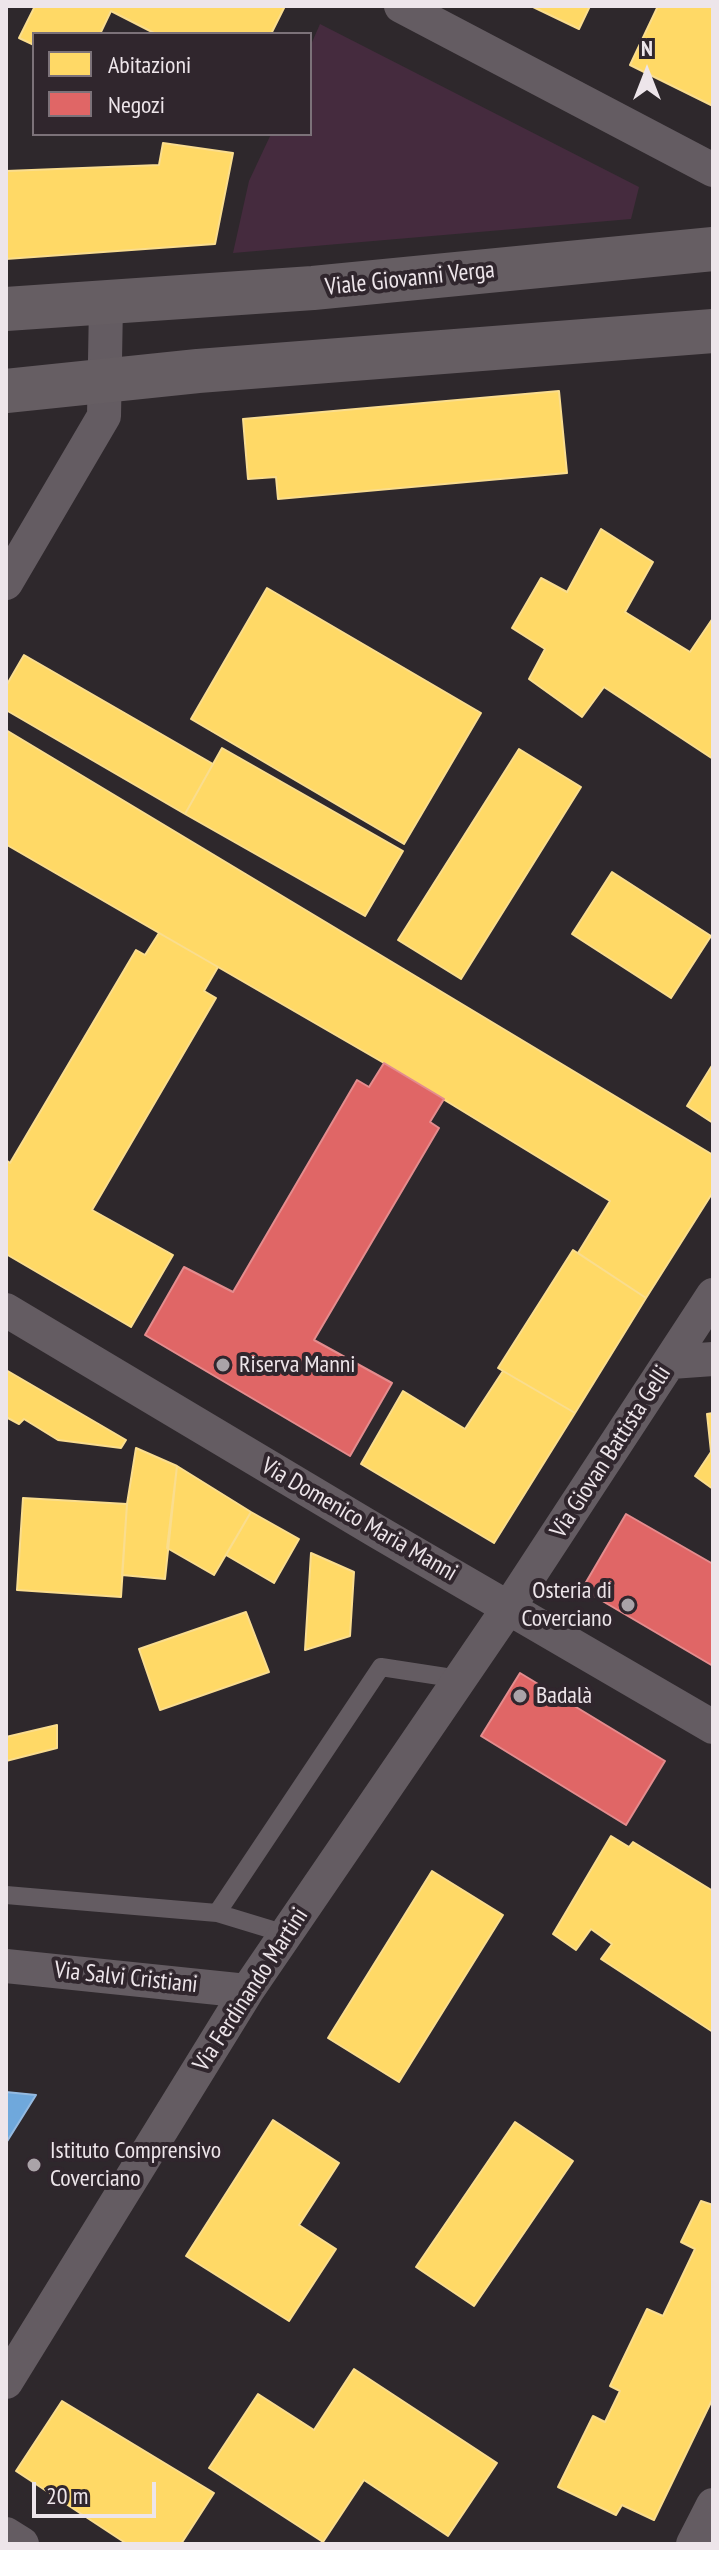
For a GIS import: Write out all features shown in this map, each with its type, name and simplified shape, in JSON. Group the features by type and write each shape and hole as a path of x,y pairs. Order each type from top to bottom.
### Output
{"main road":[{"name":"Viale Giovanni Verga","path":"6,309 329,287 713,249"},
{"path":"6,391 198,371 713,331"}],"street":[{"path":"401,6 713,170"},
{"path":"6,583 104,416 106,304"},
{"name":"Via Giovan Battista Gelli","path":"509,1607 713,1295"},
{"name":"Via Domenico Maria Manni","path":"6,1310 713,1727"},
{"path":"671,1362 713,1359"},
{"name":"Via Ferdinando Martini","path":"6,2382 247,1991 509,1607"},
{"name":"Via Salvi Cristiani","path":"6,1966 247,1991"},
{"path":"693,2544 713,2505"},
{"path":"6,2534 22,2544"}],"lane":[{"path":"217,1913 381,1667 459,1679"},
{"path":"6,1895 217,1913 286,1934"}],"shaded area":[{"path":"320,24 639,187 631,219 233,253 249,181 270,136 312,136 312,42"}],"building: Abitazioni":[{"path":"35,6 285,6 272,32 152,32 111,11 101,32 32,32 32,44 19,38"},
{"path":"531,6 590,6 579,29"},
{"path":"658,6 713,6 713,106 630,65"},
{"path":"163,143 233,153 215,244 6,259 6,171 159,165"},
{"path":"559,391 567,473 278,499 276,477 248,479 243,419"},
{"path":"601,529 653,562 625,612 690,652 713,618 713,759 604,687 582,717 529,679 545,649 512,628 541,578 567,592"},
{"path":"267,588 481,713 404,844 191,719"},
{"path":"24,655 213,764 185,814 6,710 6,686"},
{"path":"6,730 713,1155 713,1192 646,1298 578,1253 610,1201 384,1063 6,847"},
{"path":"222,748 403,851 365,916 185,814"},
{"path":"519,749 581,787 461,979 398,940"},
{"path":"612,872 711,936 671,998 572,934"},
{"path":"159,933 218,967 204,991 216,998 92,1210 173,1255 131,1327 6,1254 6,1160 10,1163 136,950 145,955"},
{"path":"713,1064 713,1123 687,1106"},
{"path":"573,1250 646,1298 575,1413 498,1368"},
{"path":"6,1370 126,1440 121,1448 58,1440 24,1419 19,1424 6,1417"},
{"path":"503,1371 575,1413 494,1543 361,1464 403,1391 465,1429"},
{"path":"713,1413 713,1489 695,1476 711,1452 707,1414"},
{"path":"136,1448 177,1466 165,1579 122,1575 127,1504"},
{"path":"177,1466 251,1512 214,1575 167,1548"},
{"path":"23,1498 127,1504 121,1597 17,1590"},
{"path":"251,1512 299,1539 274,1583 226,1555"},
{"path":"311,1553 354,1572 350,1636 305,1650"},
{"path":"246,1612 269,1672 160,1710 139,1649"},
{"path":"57,1725 57,1748 6,1761 6,1737"},
{"path":"611,1836 629,1847 633,1842 713,1891 713,2032 601,1959 612,1944 591,1929 576,1950 553,1934"},
{"path":"432,1871 503,1915 399,2082 328,2038"},
{"path":"273,2120 339,2163 299,2225 336,2249 289,2321 186,2256"},
{"path":"515,2122 573,2161 474,2306 416,2267"},
{"path":"701,2201 713,2205 713,2398 654,2520 622,2505 616,2515 558,2487 593,2416 605,2422 620,2391 610,2386 647,2309 663,2316 695,2249 681,2242"},
{"path":"354,2369 497,2463 448,2536 364,2480 323,2542 209,2468 258,2394 314,2430"},
{"path":"62,2401 214,2493 181,2544 127,2544 16,2471"}],"building: Negozi":[{"path":"384,1063 444,1099 430,1122 439,1128 314,1340 392,1383 350,1456 145,1335 184,1267 233,1292 357,1080 369,1087"},
{"path":"626,1514 713,1564 713,1666 582,1589"},
{"path":"520,1673 665,1761 626,1825 481,1736"}],"building: Scuole":[{"path":"6,2092 36,2095 6,2143"}],"place":[{"name":"Riserva Manni","path":"223,1365"},
{"name":"Osteria di Coverciano","path":"628,1605"},
{"name":"Badalà","path":"520,1696"},
{"name":"Istituto Comprensivo Coverciano","path":"34,2165"}]}
